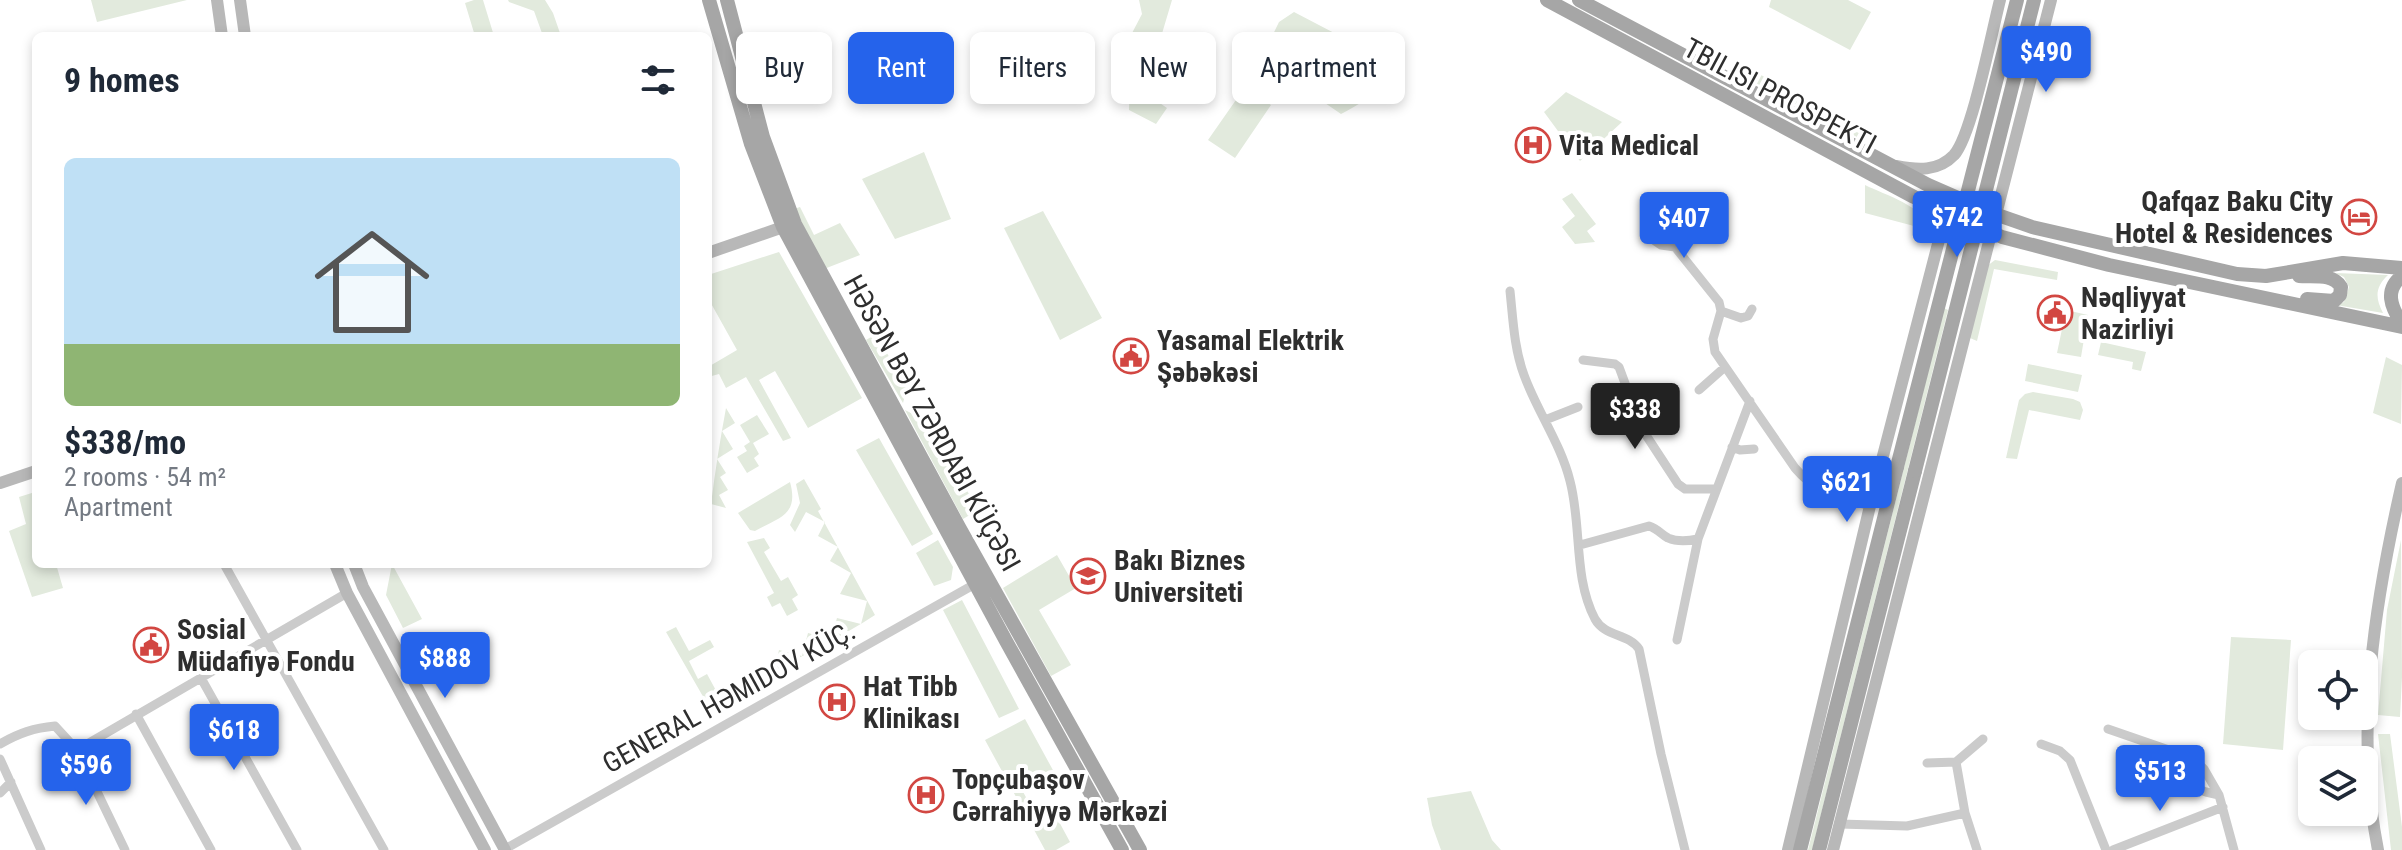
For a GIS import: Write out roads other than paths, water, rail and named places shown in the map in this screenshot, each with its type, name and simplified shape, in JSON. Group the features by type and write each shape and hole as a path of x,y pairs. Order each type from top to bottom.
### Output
{"main road":[{"path":"217,0 221,32"},
{"path":"240,0 244,32"},
{"name":"HƏSƏN BƏY ZƏRDABI KÜÇƏSI","path":"709,0 751,144 783,227 975,584 1140,850"},
{"name":"HƏSƏN BƏY ZƏRDABI KÜÇƏSI","path":"727,0 752,104 795,224 959,527 1039,685"},
{"name":"TBILISI PROSPEKTI","path":"1547,0 1914,197 2018,242 2109,265"},
{"name":"TBILISI PROSPEKTI","path":"1579,0 1891,165 1995,215 2222,272 2266,276"},
{"path":"1891,165 1923,170 1946,162 1960,147 2000,0"},
{"path":"1800,850 2017,0"},
{"path":"1819,850 2034,0"},
{"path":"1833,850 2051,0"},
{"path":"1971,115 1975,142 1987,150 2002,148 2017,131"},
{"path":"1788,850 1870,506 1939,240 1936,219 1914,197"},
{"path":"712,252 783,227"},
{"path":"2266,276 2343,263 2402,268"},
{"path":"2109,265 2143,267 2255,291 2325,301 2334,301 2341,292 2339,282 2331,277 2266,276"},
{"path":"2109,265 2402,326"},
{"path":"2402,276 2393,284 2390,297 2402,326"},
{"path":"1924,297 1938,279 1959,278 1968,287 1971,308"},
{"path":"0,483 32,472"},
{"path":"2378,850 2371,803 2371,673 2382,580 2402,483"},
{"path":"337,568 347,593 485,850"},
{"path":"356,568 505,849"},
{"name":"HƏSƏN BƏY ZƏRDABI KÜÇƏSI","path":"1048,700 1122,850"}],"street":[{"path":"1665,218 1675,247 1719,302 1721,311 1713,339 1715,352 1795,468 1807,483 1818,490 1870,506"},
{"path":"1645,234 1661,245 1675,247"},
{"path":"1510,291 1516,348 1524,376 1571,482 1582,578 1595,618 1607,631 1629,639 1639,649 1685,850"},
{"path":"1721,311 1741,318 1748,316 1752,309"},
{"path":"1583,360 1619,367 1642,429 1678,484 1685,489 1716,489"},
{"path":"1699,390 1725,367"},
{"path":"1677,640 1698,539 1750,401"},
{"path":"1545,420 1578,407"},
{"path":"1732,447 1754,449"},
{"path":"1580,545 1649,526 1672,539 1698,539"},
{"path":"226,568 384,850"},
{"name":"GENERAL HƏMIDOV KÜÇ.","path":"505,849 975,584"},
{"path":"77,750 347,593"},
{"path":"201,678 297,850"},
{"path":"136,714 211,850"},
{"path":"0,744 18,733 55,726 77,750 125,850"},
{"path":"2108,729 2192,758 2204,769 2219,795 2234,850"},
{"path":"1927,763 1956,762 1983,739"},
{"path":"2041,744 2060,751 2070,760 2106,850"},
{"path":"0,759 41,850"},
{"path":"1956,762 1965,813 1977,850"},
{"path":"2148,771 2219,795"},
{"path":"0,793 11,782"},
{"path":"2113,850 2223,807"},
{"path":"1840,824 1907,826 1965,813"}],"place":[{"name":"Vita Medical","path":"1533,145"},
{"name":"Qafqaz Baku City Hotel & Residences","path":"2359,217"},
{"name":"Nəqliyyat Nazirliyi","path":"2055,313"},
{"name":"Yasamal Elektrik Şəbəkəsi","path":"1131,356"},
{"name":"Bakı Biznes Universiteti","path":"1088,576"},
{"name":"Sosial Müdafiyə Fondu","path":"151,645"},
{"name":"Hat Tibb Klinikası","path":"837,702"},
{"name":"Topçubaşov Cərrahiyyə Mərkəzi","path":"926,795"}]}
